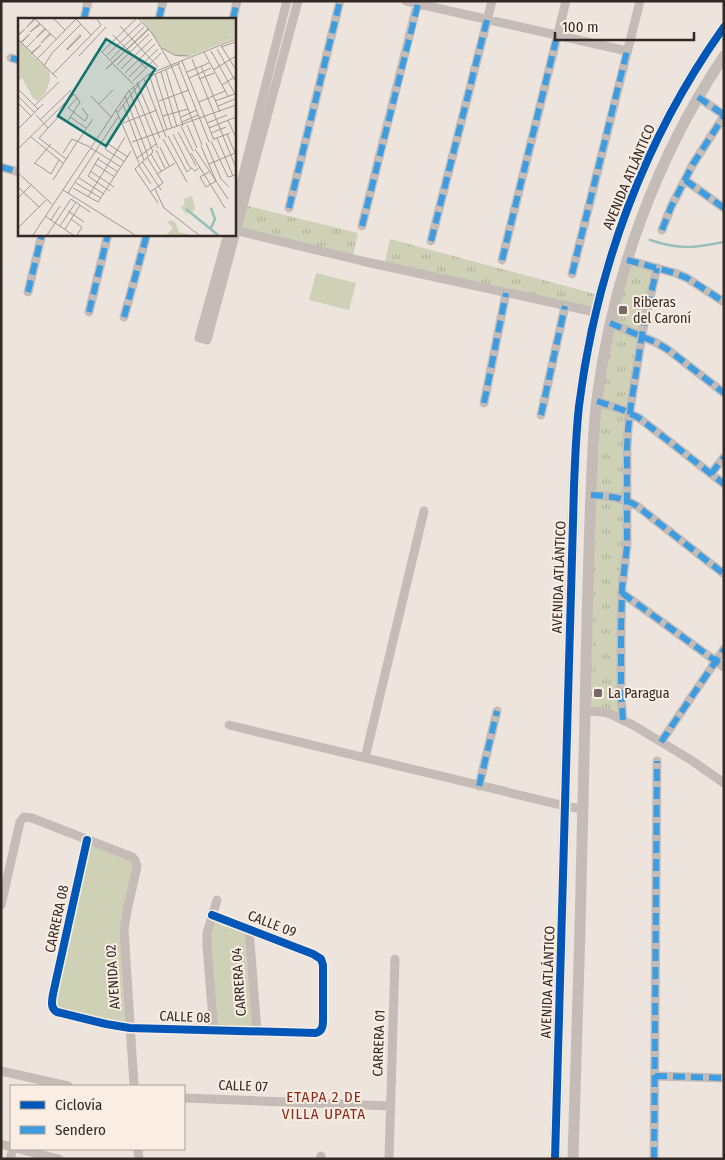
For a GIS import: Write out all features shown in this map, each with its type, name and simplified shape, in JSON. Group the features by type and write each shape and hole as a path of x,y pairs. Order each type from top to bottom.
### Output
{"street":[{"path":"159,18 163,1"},
{"path":"233,18 237,1"},
{"path":"235,206 287,1"},
{"path":"298,1 235,230 362,261 595,312"},
{"path":"289,208 340,1"},
{"path":"406,1 627,51"},
{"path":"431,242 492,1"},
{"path":"502,260 566,1"},
{"path":"572,274 640,1"},
{"path":"84,18 85,2"},
{"path":"362,226 418,3"},
{"name":"AVENIDA ATLÁNTICO","path":"556,1159 571,565 577,430 584,371 595,312 606,270 624,217 648,158 672,109 724,27"},
{"name":"AVENIDA ATLÁNTICO","path":"573,1159 591,495 597,401 604,352 616,297 644,213 672,147 698,97 724,56"},
{"path":"662,230 693,164 724,116 698,97"},
{"path":"1,168 18,172"},
{"path":"685,180 724,208"},
{"path":"28,292 42,235"},
{"path":"89,312 108,235"},
{"path":"124,317 147,235"},
{"path":"228,235 199,338 207,340 234,235"},
{"path":"627,260 687,278 724,302"},
{"path":"623,720 620,630 627,546 627,448 630,413 642,336 657,268"},
{"path":"484,403 506,293"},
{"path":"541,415 565,306"},
{"path":"610,323 667,349 724,393"},
{"path":"597,401 630,413 654,429 724,484"},
{"path":"711,474 724,457"},
{"path":"591,495 612,497 627,501 636,506 724,574"},
{"path":"365,758 424,511"},
{"path":"622,593 724,667"},
{"path":"662,742 724,649"},
{"path":"479,786 497,711"},
{"path":"585,711 602,712 623,720 662,742 724,783"},
{"path":"230,725 479,786 582,809"},
{"path":"654,1159 658,761"},
{"path":"1,905 20,822 24,817 87,840"},
{"name":"AVENIDA 02","path":"87,840 132,858 137,867 124,929 134,1085"},
{"name":"CARRERA 08","path":"52,1005 87,840"},
{"path":"214,1031 206,947 217,900"},
{"name":"CALLE 09","path":"212,915 313,954 321,959 323,965 323,1019 321,1030"},
{"name":"CARRERA 04","path":"249,929 257,1032"},
{"name":"CARRERA 01","path":"389,1159 395,959"},
{"name":"CALLE 08","path":"52,1005 57,1012 130,1028 316,1034 321,1030"},
{"path":"1,1071 64,1085"},
{"path":"655,1076 724,1078"},
{"name":"CALLE 07","path":"185,1098 391,1106"},
{"path":"23,1150 59,1159"}],"green space":[{"path":"244,205 358,233 352,258 237,231"},
{"path":"390,239 599,295 595,312 384,266"},
{"path":"627,260 657,268 628,430 623,720 585,711 594,431"},
{"path":"316,273 356,283 349,310 309,300"},
{"path":"87,840 135,860 128,906 130,1028 57,1012 53,994"},
{"path":"212,915 249,929 257,1032 214,1031 207,962"}],"waterway":[{"path":"650,240 679,247 704,246 724,242"}],"marked path":[{"path":"84,18 88,1"},
{"path":"159,18 163,1"},
{"path":"233,18 237,1"},
{"path":"289,208 340,1"},
{"path":"362,226 418,4"},
{"path":"431,241 487,20"},
{"path":"502,260 557,36"},
{"path":"572,274 627,51"},
{"path":"11,58 18,60"},
{"path":"698,97 724,115"},
{"path":"662,230 671,207 693,164 724,116"},
{"path":"1,167 18,172"},
{"path":"685,180 724,208"},
{"path":"28,292 42,235"},
{"path":"89,312 108,235"},
{"path":"124,317 147,235"},
{"path":"627,260 687,278 724,302"},
{"path":"623,720 621,629 622,588 627,546 628,430 644,323 657,268"},
{"path":"484,403 506,293"},
{"path":"541,415 565,306"},
{"path":"610,323 667,349 724,393"},
{"path":"597,401 639,418 724,484"},
{"path":"711,474 724,457"},
{"path":"591,495 620,499 637,506 724,574"},
{"path":"622,593 724,667"},
{"path":"661,742 724,649"},
{"path":"479,786 497,711"},
{"path":"654,1159 657,761"},
{"path":"655,1076 724,1078"}],"cycle path":[{"path":"555,1159 574,486 579,406 587,355 598,305 611,256 628,208 647,160 670,114 695,70 724,27"},
{"path":"87,840 53,994 52,1006 57,1012 130,1028 316,1033 320,1031 323,1021 323,965 321,959 313,954 212,915"}],"place":[{"name":"Riberas del Caroní","path":"623,310"},
{"name":"La Paragua","path":"598,693"}],"district":[{"name":"ETAPA 2 DE VILLA UPATA","path":"324,1106"}]}
